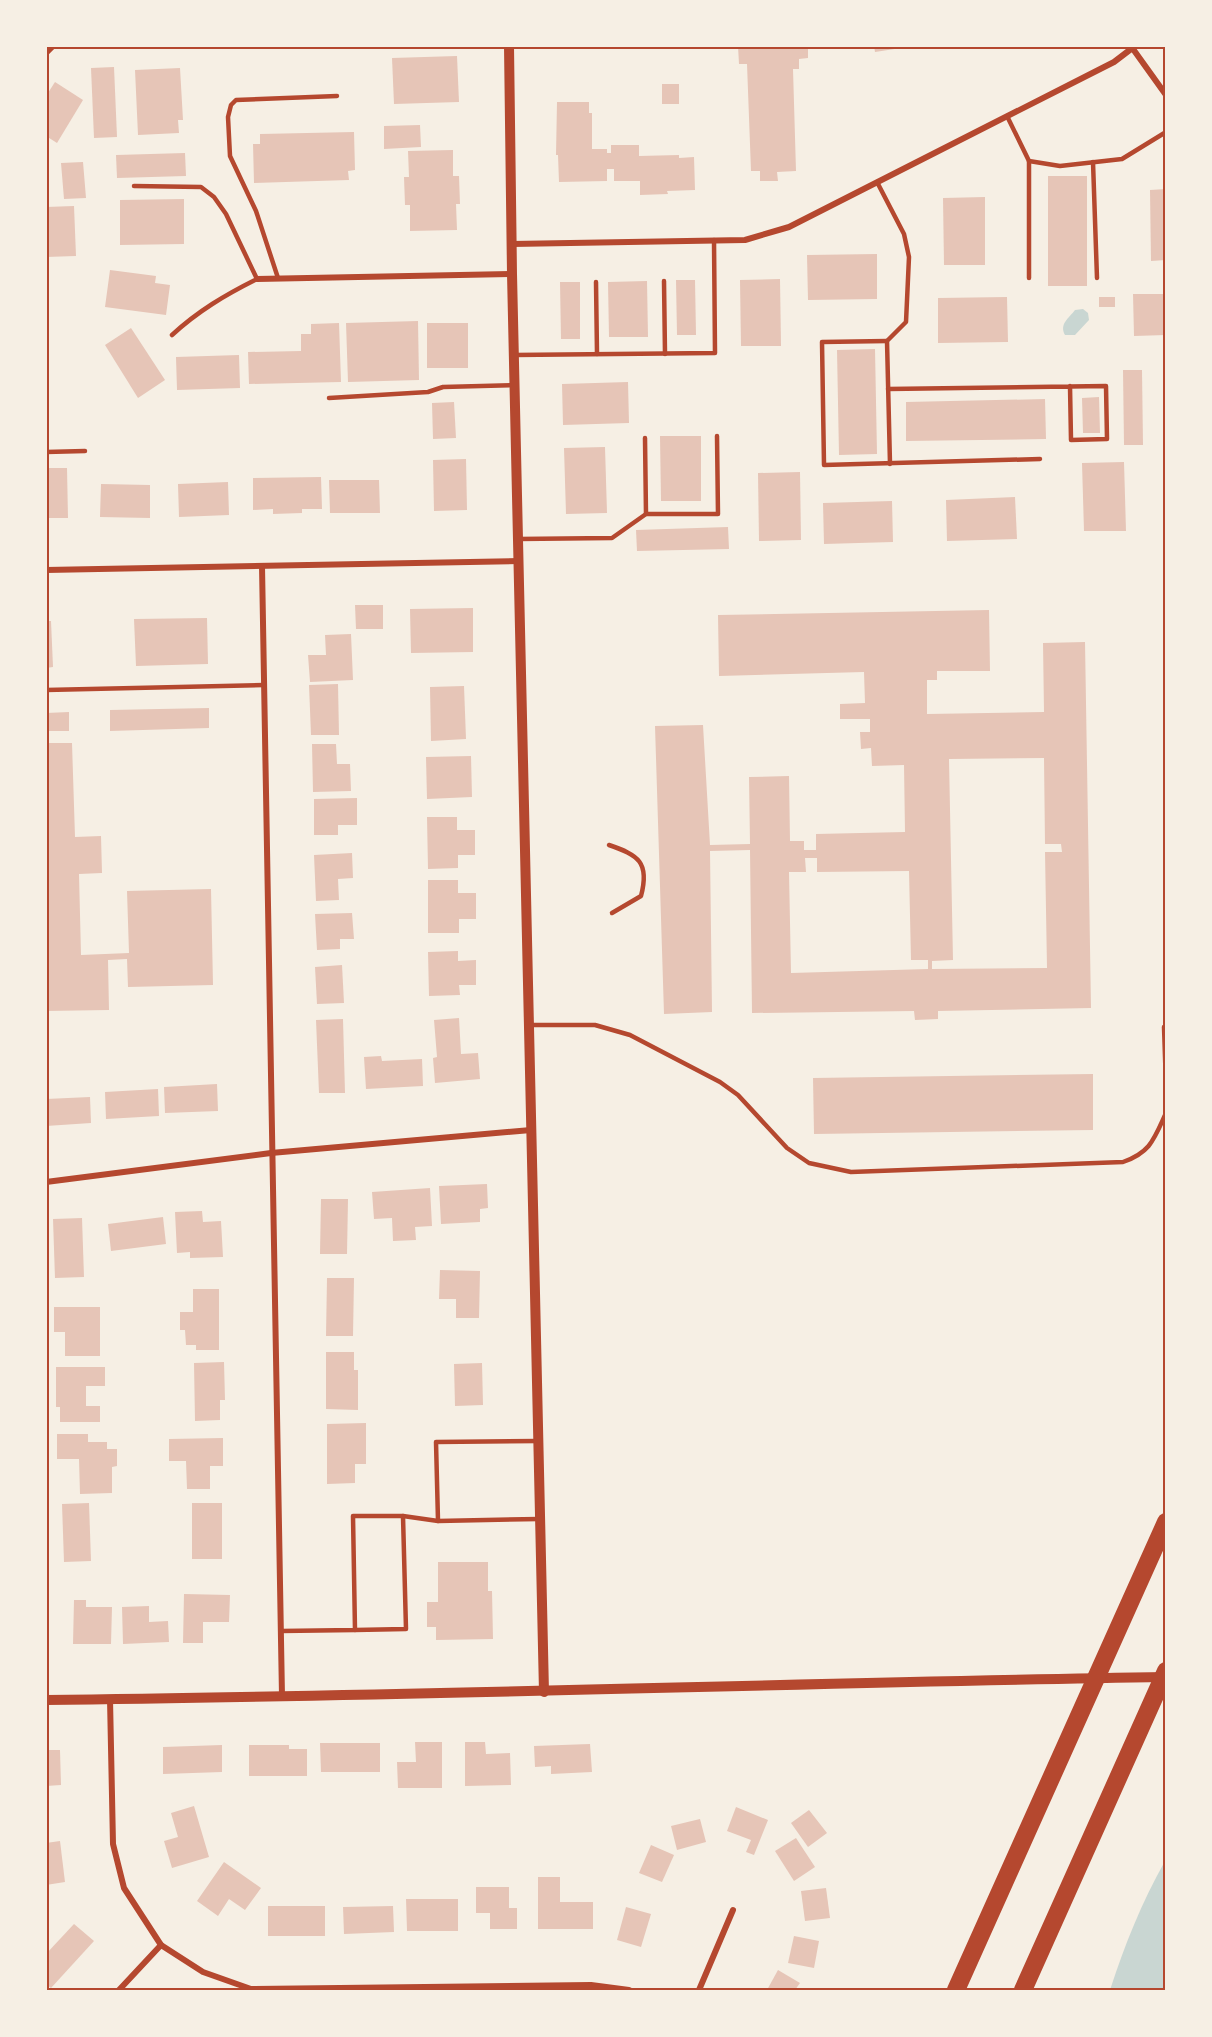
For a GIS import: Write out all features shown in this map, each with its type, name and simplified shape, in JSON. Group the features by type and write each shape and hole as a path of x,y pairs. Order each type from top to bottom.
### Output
{"highway":[{"path":"956,1990 1166,1522"},
{"path":"1023,1990 1166,1671"}],"street":[{"path":"46,53 53,46"},
{"path":"508,46 544,1692"},
{"path":"512,244 745,240 789,227 1114,62 1134,48 1166,95"},
{"path":"256,279 512,274"},
{"path":"46,570 519,561"},
{"path":"262,566 282,1696"},
{"path":"46,1182 271,1153 531,1130"},
{"path":"46,1700 544,1692 962,1680 1166,1677"},
{"path":"110,1699 113,1844 124,1888 162,1945 204,1972 251,1989 591,1985 629,1990"},
{"path":"699,1990 733,1910"},
{"path":"119,1990 162,1945"}],"lane":[{"path":"278,278 256,211 230,156 228,117 231,105 236,100 337,96"},
{"path":"1007,116 1029,161 1029,278"},
{"path":"1029,161 1060,166 1122,159 1166,132"},
{"path":"1093,162 1097,278"},
{"path":"877,182 904,234 909,257 906,322 886,341 822,342 824,465 1040,459"},
{"path":"134,186 201,188 214,197 226,214 256,279 216,300 172,335"},
{"path":"514,355 716,353 714,240"},
{"path":"664,281 665,354"},
{"path":"596,282 597,354"},
{"path":"886,341 890,464"},
{"path":"329,398 428,392 443,387 514,385"},
{"path":"888,389 1070,386 1106,386 1107,439 1071,440 1070,386"},
{"path":"518,539 612,538 646,514 718,514 717,436"},
{"path":"645,438 646,514"},
{"path":"46,452 86,451"},
{"path":"46,690 264,686"},
{"path":"609,845 630,852 639,858 643,869 641,896 612,913"},
{"path":"529,1025 595,1025 630,1035 720,1082 738,1095 787,1148 809,1163 851,1172 1123,1162 1138,1157 1152,1144 1166,1113"},
{"path":"1164,1027 1166,1086"},
{"path":"438,1521 436,1442 538,1441"},
{"path":"355,1630 353,1516 403,1516 438,1521 540,1519"},
{"path":"280,1631 406,1629 403,1516"}],"shaded area":[{"path":"1083,309 1088,313 1089,320 1075,335 1065,335 1063,328 1066,321 1075,310"},
{"path":"1165,1861 1165,1990 1110,1990 1134,1924"}],"building":[{"path":"738,46 808,46 808,58 799,59 799,69 793,69 796,171 777,172 778,181 760,181 760,171 751,171 747,64 739,64"},
{"path":"874,46 901,46 901,48 875,52"},
{"path":"457,56 459,102 394,104 392,58"},
{"path":"114,67 117,137 94,138 91,68"},
{"path":"180,68 183,120 178,120 179,133 138,135 135,70"},
{"path":"55,82 83,100 57,143 46,136 46,96"},
{"path":"662,84 679,84 679,104 662,104"},
{"path":"557,102 589,102 589,113 592,113 592,149 607,149 607,153 611,153 611,145 639,145 639,156 694,157 695,190 640,195 640,181 614,181 614,169 607,169 607,181 559,182 558,155 556,155"},
{"path":"420,125 421,147 384,149 384,126"},
{"path":"354,132 355,170 348,171 349,180 254,183 253,144 260,144 260,134"},
{"path":"453,150 453,176 459,176 460,204 456,204 457,230 410,231 410,205 405,205 404,177 409,177 408,151"},
{"path":"185,153 186,176 117,178 116,155"},
{"path":"83,162 86,198 64,199 61,163"},
{"path":"1048,176 1087,176 1087,286 1048,286"},
{"path":"1166,189 1166,260 1151,261 1150,190"},
{"path":"985,197 985,265 944,265 943,198"},
{"path":"184,199 184,244 120,245 120,200"},
{"path":"74,206 76,256 46,257 46,207"},
{"path":"877,254 877,299 808,300 807,255"},
{"path":"110,270 156,276 155,283 170,285 166,315 105,307"},
{"path":"780,279 781,346 741,346 740,280"},
{"path":"676,280 695,280 696,335 677,335"},
{"path":"647,281 648,337 609,337 608,282"},
{"path":"560,282 580,282 580,339 561,339"},
{"path":"1133,294 1166,294 1166,335 1134,336"},
{"path":"1007,297 1008,342 938,343 938,298"},
{"path":"1099,297 1115,297 1115,307 1099,307"},
{"path":"418,321 419,380 348,382 346,323"},
{"path":"339,323 341,382 249,384 248,352 301,351 301,334 311,334 311,324"},
{"path":"427,323 468,323 468,368 427,368"},
{"path":"131,328 165,380 138,398 105,345"},
{"path":"875,349 877,454 839,455 837,350"},
{"path":"239,355 240,388 177,390 176,357"},
{"path":"1123,370 1142,370 1143,445 1124,445"},
{"path":"628,382 629,423 563,425 562,384"},
{"path":"1099,397 1100,433 1083,433 1082,398"},
{"path":"1045,399 1046,439 906,441 906,402"},
{"path":"454,402 456,438 433,439 432,403"},
{"path":"660,436 701,436 701,501 661,501"},
{"path":"605,447 607,513 566,514 564,448"},
{"path":"466,459 467,510 434,511 433,460"},
{"path":"1124,462 1126,531 1084,531 1082,463"},
{"path":"46,468 67,468 68,518 46,518"},
{"path":"800,472 801,540 759,541 758,473"},
{"path":"321,477 322,509 302,509 302,513 273,514 273,509 253,510 253,478"},
{"path":"329,480 379,480 380,513 330,513"},
{"path":"228,482 229,515 179,517 178,484"},
{"path":"101,484 150,485 150,518 100,517"},
{"path":"1015,497 1017,539 947,541 946,500"},
{"path":"892,501 893,542 824,544 823,503"},
{"path":"728,527 729,549 637,551 636,530"},
{"path":"355,605 383,605 383,629 356,629"},
{"path":"473,608 473,652 411,653 410,609"},
{"path":"989,610 990,671 937,671 937,680 927,680 927,714 1044,712 1043,643 1085,642 1091,1008 938,1011 938,1019 915,1020 914,1011 752,1013 750,850 710,851 712,1012 664,1014 655,726 703,725 710,845 750,844 749,777 789,776 790,841 804,841 804,850 816,850 816,834 905,832 904,765 872,766 871,748 861,749 860,732 870,732 870,719 840,719 840,704 865,703 864,672 719,676 718,615","holes":["1044,758 1045,844 1061,844 1062,852 1045,852 1047,968 932,969 932,961 953,960 949,759","805,858 817,858 817,872 909,871 911,960 928,960 928,969 791,973 789,872 806,872"]},
{"path":"207,618 208,664 136,666 134,619"},
{"path":"46,621 51,621 53,667 46,668"},
{"path":"351,634 353,680 310,682 308,655 326,655 325,635"},
{"path":"338,684 339,735 311,735 309,685"},
{"path":"464,686 466,739 431,741 430,687"},
{"path":"209,708 209,728 110,731 110,710"},
{"path":"69,712 69,731 46,731 46,713"},
{"path":"46,743 72,743 75,837 101,836 102,873 79,874 81,955 129,953 127,891 211,889 213,985 128,987 127,959 108,960 109,1010 46,1011"},
{"path":"312,744 336,744 337,764 350,764 351,791 313,792"},
{"path":"471,756 472,797 427,799 426,757"},
{"path":"357,798 357,825 338,825 338,835 314,835 314,799"},
{"path":"427,817 457,817 457,830 475,830 475,855 458,855 458,868 428,869"},
{"path":"352,853 353,878 338,879 339,900 316,901 314,855"},
{"path":"428,880 458,880 458,893 476,893 476,919 459,919 459,933 428,933"},
{"path":"352,913 354,939 340,939 340,949 317,950 315,914"},
{"path":"458,951 458,961 476,960 476,985 459,985 460,995 429,996 428,952"},
{"path":"342,965 344,1003 317,1004 315,967"},
{"path":"459,1018 461,1054 478,1053 480,1079 435,1083 433,1058 437,1057 434,1020"},
{"path":"343,1019 345,1093 319,1093 316,1020"},
{"path":"381,1056 382,1061 422,1059 423,1086 366,1089 364,1057"},
{"path":"1093,1074 1093,1130 814,1134 813,1078"},
{"path":"217,1084 218,1111 165,1113 164,1087"},
{"path":"158,1089 159,1116 106,1119 105,1092"},
{"path":"90,1097 91,1123 46,1126 46,1099"},
{"path":"487,1184 488,1208 480,1209 480,1222 441,1224 439,1186"},
{"path":"430,1188 432,1226 415,1227 416,1240 393,1241 392,1218 374,1219 372,1192"},
{"path":"321,1199 348,1199 347,1254 320,1254"},
{"path":"202,1211 203,1222 221,1221 223,1257 190,1258 190,1252 177,1253 175,1212"},
{"path":"163,1217 166,1244 111,1251 108,1224"},
{"path":"82,1218 84,1277 55,1278 53,1219"},
{"path":"440,1270 480,1271 479,1318 456,1318 456,1299 439,1299"},
{"path":"327,1278 354,1278 353,1336 326,1336"},
{"path":"193,1289 219,1289 219,1350 196,1350 196,1345 186,1345 185,1330 180,1330 180,1312 193,1312"},
{"path":"54,1307 100,1307 100,1356 65,1356 65,1332 54,1332"},
{"path":"326,1352 354,1352 354,1370 358,1370 358,1410 326,1409"},
{"path":"224,1362 225,1400 220,1400 220,1420 195,1421 194,1363"},
{"path":"482,1363 483,1405 455,1406 454,1364"},
{"path":"56,1367 105,1367 105,1386 86,1386 86,1406 100,1406 100,1422 60,1422 60,1407 56,1407"},
{"path":"366,1423 366,1464 355,1464 355,1483 327,1484 327,1424"},
{"path":"57,1434 88,1434 88,1442 107,1442 107,1449 117,1449 117,1466 112,1467 112,1493 80,1494 79,1459 57,1459"},
{"path":"223,1438 223,1466 210,1466 210,1489 187,1489 186,1461 169,1461 169,1439"},
{"path":"89,1503 91,1561 64,1562 62,1504"},
{"path":"192,1503 222,1503 222,1559 192,1559"},
{"path":"438,1562 488,1562 488,1591 492,1591 493,1639 436,1640 436,1627 427,1627 427,1602 438,1602"},
{"path":"184,1594 230,1595 229,1622 203,1622 203,1643 183,1643"},
{"path":"74,1600 86,1600 86,1607 112,1607 111,1644 73,1644"},
{"path":"149,1606 149,1622 168,1621 169,1642 123,1644 122,1607"},
{"path":"415,1742 442,1742 442,1788 398,1788 397,1762 416,1762"},
{"path":"465,1742 485,1742 486,1754 510,1753 511,1785 465,1786"},
{"path":"320,1743 380,1743 380,1772 321,1772"},
{"path":"590,1744 592,1772 551,1774 551,1766 535,1767 534,1746"},
{"path":"222,1745 222,1772 163,1774 163,1747"},
{"path":"249,1745 289,1745 289,1749 307,1749 307,1776 249,1776"},
{"path":"46,1750 60,1750 61,1785 46,1786"},
{"path":"194,1806 209,1857 172,1868 164,1841 178,1837 171,1813"},
{"path":"736,1807 768,1820 754,1855 746,1852 751,1840 727,1831"},
{"path":"809,1810 827,1833 808,1847 791,1823"},
{"path":"700,1819 706,1842 677,1850 671,1826"},
{"path":"796,1838 815,1867 794,1881 775,1851"},
{"path":"60,1841 65,1882 46,1885 46,1843"},
{"path":"651,1845 674,1855 662,1882 639,1873"},
{"path":"224,1862 261,1888 245,1910 229,1899 218,1916 197,1901"},
{"path":"538,1877 560,1877 560,1902 593,1902 593,1929 538,1929"},
{"path":"476,1887 509,1887 509,1908 517,1908 517,1929 490,1929 490,1913 476,1913"},
{"path":"826,1888 830,1918 805,1921 801,1891"},
{"path":"406,1899 458,1899 458,1931 407,1931"},
{"path":"268,1906 325,1906 325,1936 268,1936"},
{"path":"393,1906 394,1932 344,1934 343,1907"},
{"path":"626,1907 651,1914 641,1947 617,1940"},
{"path":"74,1924 94,1941 51,1988 46,1984 46,1954"},
{"path":"794,1936 819,1941 814,1968 788,1963"},
{"path":"778,1970 800,1983 795,1990 767,1990"}]}
